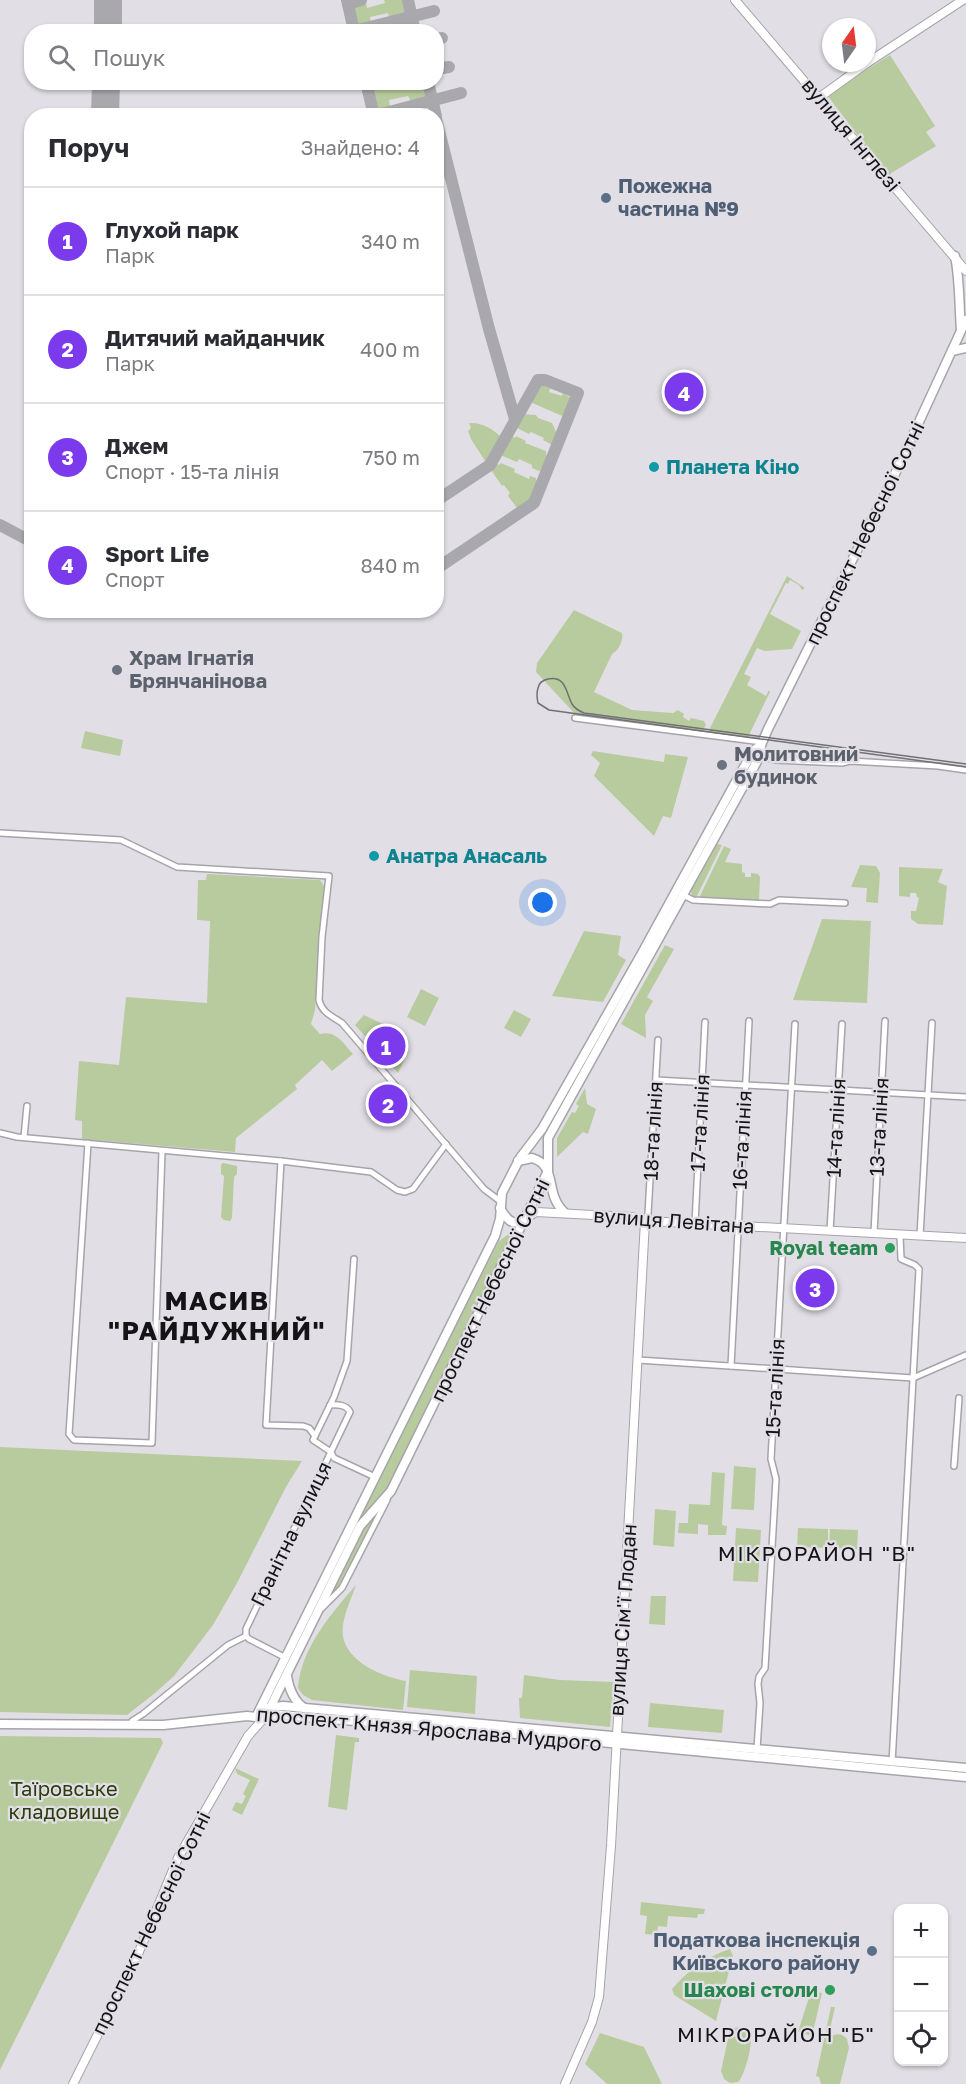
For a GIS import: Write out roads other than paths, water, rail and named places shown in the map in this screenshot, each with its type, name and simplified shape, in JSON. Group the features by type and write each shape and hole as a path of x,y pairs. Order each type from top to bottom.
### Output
{"main road":[{"name":"вулиця Інглезі","path":"735,0 966,271"},
{"path":"876,57 963,0"},
{"path":"820,97 855,72"},
{"path":"955,256 959,276 961,331"},
{"name":"проспект Небесної Сотні","path":"73,2084 138,1954 178,1858 251,1732 257,1715 495,1236 502,1193 518,1161 542,1129 683,896 760,756 762,744 894,476 966,320"},
{"path":"952,351 966,348"},
{"name":"проспект Небесної Сотні","path":"272,1707 360,1526 391,1491 525,1219 548,1171 548,1138 739,776 753,752 762,744"},
{"path":"518,1161 526,1158 539,1160 548,1171 552,1196 558,1207 565,1213"},
{"path":"500,1204 510,1221 517,1223 525,1219"},
{"name":"вулиця Левітана","path":"525,1219 536,1212 565,1213 632,1217 645,1221 966,1238"},
{"name":"вулиця Сім'ї Глодан","path":"565,2084 592,2022 599,1997 609,1882 645,1221"},
{"path":"287,1675 292,1695 304,1708"},
{"name":"проспект Князя Ярослава Мудрого","path":"257,1715 272,1707 304,1708 756,1753 892,1765 966,1768"},
{"path":"0,1724 163,1725 257,1715"},
{"name":"проспект Князя Ярослава Мудрого","path":"257,1715 616,1740"},
{"name":"проспект Князя Ярослава Мудрого","path":"892,1765 966,1777"}],"street":[{"path":"575,718 762,744"},
{"path":"760,756 775,760 938,766 966,770"},
{"path":"0,832 121,840 177,867 329,876 322,937 320,1007 342,1023 484,1189 500,1204"},
{"path":"683,896 693,900 770,904 779,900 845,903"},
{"name":"16-та лінія","path":"731,1366 749,1021"},
{"name":"13-та лінія","path":"874,1233 885,1021"},
{"name":"17-та лінія","path":"695,1224 705,1022"},
{"path":"920,1236 932,1023"},
{"name":"15-та лінія","path":"756,1753 760,1703 758,1684 759,1677 765,1668 776,1488 771,1463 795,1024"},
{"name":"14-та лінія","path":"830,1231 842,1024"},
{"name":"18-та лінія","path":"645,1221 648,1214 658,1040"},
{"path":"656,1080 966,1098"},
{"path":"24,1137 27,1106"},
{"path":"0,1133 371,1172 397,1190 405,1192 413,1189 446,1144"},
{"path":"88,1143 69,1434 74,1440 152,1443 162,1150"},
{"path":"281,1161 266,1425 307,1427 315,1436"},
{"path":"892,1765 919,1269 918,1266 901,1259 900,1235"},
{"path":"354,1259 347,1359 314,1440 331,1452 334,1458 375,1477"},
{"path":"638,1360 913,1378 966,1354"},
{"path":"954,1466 959,1398"},
{"name":"Гранітна вулиця","path":"246,1636 246,1629 350,1412 347,1408 337,1404 330,1405"},
{"path":"131,1725 132,1721 228,1644 246,1636 286,1658"}],"tram line":[{"path":"966,764 584,713 573,706 562,682 554,678 541,682 537,692 538,703 549,710 966,767"}],"place":[{"name":"Пожежна частина №9","path":"606,198"},
{"name":"Sport Life","path":"684,392"},
{"name":"Планета Кіно","path":"654,467"},
{"name":"Храм Ігнатія Брянчанінова","path":"117,670"},
{"name":"Молитовний будинок","path":"722,765"},
{"name":"Анатра Анасаль","path":"374,856"},
{"name":"Глухой парк","path":"386,1046"},
{"name":"Дитячий майданчик","path":"388,1104"},
{"name":"Royal team","path":"890,1248"},
{"name":"Джем","path":"815,1288"},
{"name":"Податкова інспекція Київського району","path":"872,1951"},
{"name":"Шахові столи","path":"830,1990"}],"district":[{"name":"МАСИВ \"РАЙДУЖНИЙ\"","path":"217,1316"},
{"name":"МІКРОРАЙОН \"В\"","path":"817,1554"},
{"name":"МІКРОРАЙОН \"Б\"","path":"776,2035"}],"park label":[{"name":"Таїровське кладовище","path":"64,1800"}]}
